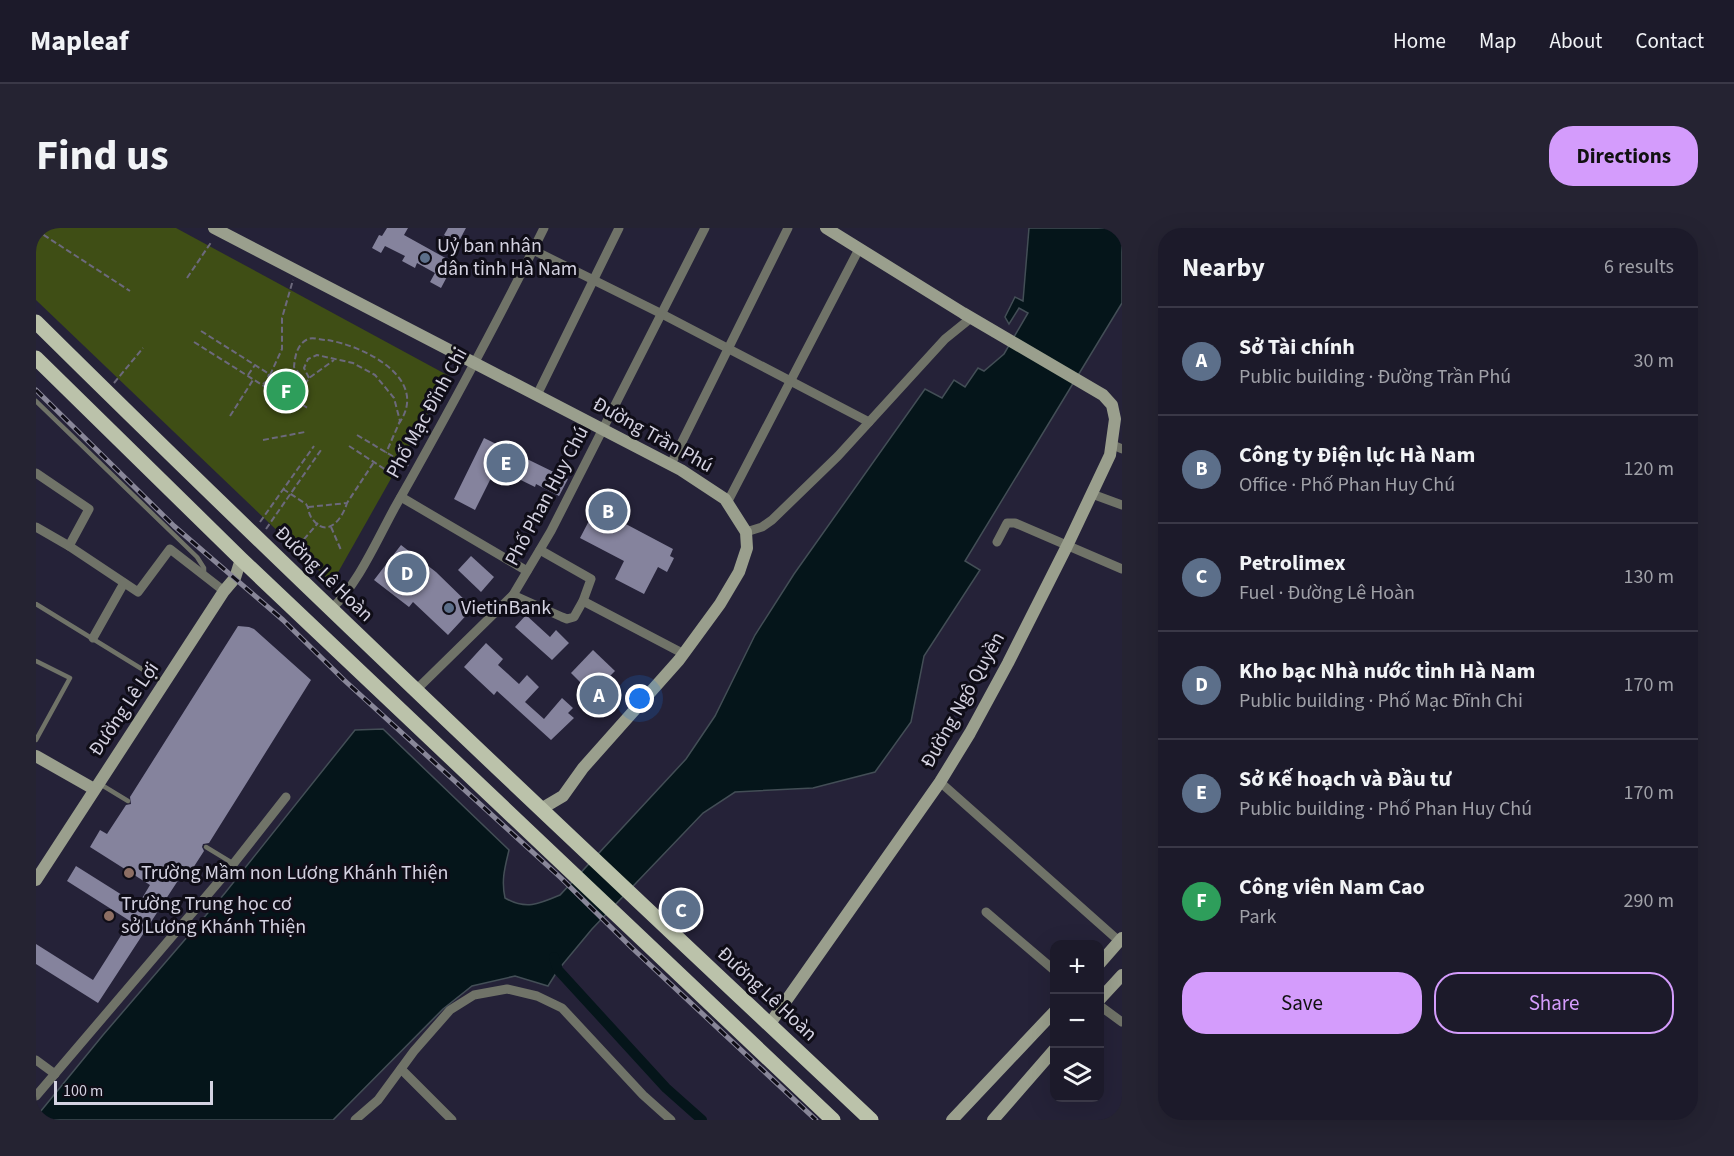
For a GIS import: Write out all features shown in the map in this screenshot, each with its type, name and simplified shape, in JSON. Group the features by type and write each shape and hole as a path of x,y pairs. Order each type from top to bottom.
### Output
{"main road":[{"name":"Đường Lê Hoàn","path":"36,322 255,537 871,1120"},
{"path":"36,358 241,559 833,1120"},
{"path":"241,559 255,537"},
{"path":"523,828 541,809"}],"street":[{"name":"Phố Mạc Đĩnh Chi","path":"331,609 347,592 401,497 475,364 544,228"},
{"path":"537,395 619,228"},
{"name":"Phố Phan Huy Chú","path":"416,690 513,595 540,550 705,228"},
{"path":"671,464 788,228"},
{"path":"541,809 563,796 583,768 684,654 720,604 739,572 747,548 746,532 762,527 772,520 869,422 945,339 971,318 826,228"},
{"name":"Đường Trần Phú","path":"216,229 671,464 703,483 727,503 746,532"},
{"path":"727,503 859,249"},
{"path":"533,250 662,314 869,422"},
{"name":"Đường Ngô Quyền","path":"769,1024 940,782 992,693 1118,447 1112,405 1103,395 971,318"},
{"path":"36,473 89,509 69,546"},
{"path":"1092,494 1122,505"},
{"path":"401,497 527,571"},
{"path":"997,542 1007,523 1011,522 1122,569"},
{"path":"36,526 138,592 170,549 224,591"},
{"path":"513,595 567,619 574,617 591,582 589,577 540,550"},
{"name":"Đường Lê Lợi","path":"36,879 224,591 235,578 241,559"},
{"path":"93,638 124,583"},
{"path":"583,601 684,654"},
{"path":"38,760 96,786"},
{"path":"940,782 1121,940 1104,959"},
{"path":"36,1096 234,864 286,797"},
{"path":"986,912 1050,967"},
{"path":"1104,995 1122,975"},
{"path":"355,1120 378,1100 400,1069 450,1010 474,995 507,989 537,996 562,1008 643,1095 671,1120"},
{"path":"1104,1009 1122,1022"},
{"path":"952,1120 1050,1016"},
{"path":"993,1120 1050,1055"},
{"path":"36,1060 55,1074"},
{"path":"400,1069 452,1120"}],"lane":[{"path":"36,401 197,557 204,568 204,575"},
{"path":"36,604 165,683"},
{"path":"36,661 70,678 36,740"},
{"path":"96,786 128,801"},
{"path":"206,847 234,864"}],"path":[{"path":"188,278 216,229"},
{"path":"36,230 130,291"},
{"path":"262,385 267,381 282,349 282,318 295,270"},
{"path":"201,331 293,389 295,400"},
{"path":"306,382 294,367 295,354 301,343 310,338 341,343 364,351 394,370 408,394 405,417 398,426"},
{"path":"194,342 286,400 295,400 309,409"},
{"path":"106,392 143,348"},
{"path":"309,378 304,368 308,359 317,355 353,363 375,375 394,398 400,421 386,453"},
{"path":"295,400 309,378 335,359"},
{"path":"248,376 255,365"},
{"path":"230,416 253,380"},
{"path":"263,440 305,432"},
{"path":"357,435 416,470"},
{"path":"255,537 283,489 314,446"},
{"path":"349,446 408,484"},
{"path":"255,537 290,494 321,450"},
{"path":"308,507 309,514 318,523 325,527 332,527 341,518 347,503 374,462"},
{"path":"283,489 308,507 347,503"},
{"path":"283,563 318,523"},
{"path":"332,527 341,550"}],"green space":[{"path":"36,228 176,228 449,376 332,583 36,300"}],"shaded area":[{"path":"1029,228 1122,228 1122,303 965,561 980,570 924,656 911,722 875,772 813,788 735,792 703,813 592,929 558,970 548,986 515,976 472,986 443,1009 333,1120 36,1120 36,1117 103,1035 225,893 355,730 383,729 509,850 503,879 505,898 526,905 560,895 686,759 715,716 755,635 794,574 925,389 942,398 954,380 965,387 978,368 984,371 1004,354 1028,313 1019,308 1009,324 1005,317 1015,297 1023,301"}],"building":[{"name":"Uỷ ban nhân dân tỉnh Hà Nam","path":"387,228 408,228 404,235 449,260 443,270 449,273 441,288 430,282 435,273 417,263 415,268 402,261 405,256 385,246 381,253 372,248 379,235 382,236"},
{"path":"448,228 466,228 458,243 444,235"},
{"path":"484,438 568,479 559,496 496,468 475,510 454,499"},
{"path":"602,496 629,510 622,522 673,549 670,556 674,558 667,572 658,567 644,594 615,579 624,561 580,538"},
{"path":"401,545 436,572 473,608 448,635 413,602 409,607 374,580"},
{"path":"471,556 494,577 481,592 458,570"},
{"path":"526,615 550,637 556,630 569,643 552,660 515,627"},
{"path":"238,626 254,629 311,680 209,843 203,844 204,851 184,882 179,879 98,1003 36,964 36,944 93,980 107,958 130,921 67,881 76,866 138,905 150,885 90,847 100,830 107,834 126,805 131,804 130,797"},
{"path":"486,643 503,659 498,665 519,684 527,675 539,687 525,702 544,719 562,698 573,708 568,713 574,718 551,740 497,691 494,695 464,667"},
{"path":"593,650 615,671 592,694 571,673"},
{"path":"682,895 694,905 677,924 666,914"}],"waterway":[{"path":"554,957 558,970 666,1088 702,1120"}],"railway":[{"path":"36,390 174,526 283,620 344,680 561,878 631,947 816,1120"}],"place":[{"name":"Uỷ ban nhân dân tỉnh Hà Nam","path":"425,258"},
{"name":"Công viên Nam Cao","path":"286,391"},
{"name":"Sở Kế hoạch và Đầu tư","path":"506,463"},
{"name":"Công ty Điện lực Hà Nam","path":"608,511"},
{"name":"Kho bạc Nhà nước tỉnh Hà Nam","path":"407,573"},
{"name":"VietinBank","path":"449,608"},
{"name":"Sở Tài chính","path":"599,695"},
{"name":"Trường Mầm non Lương Khánh Thiện","path":"129,873"},
{"name":"Petrolimex","path":"681,910"},
{"name":"Trường Trung học cơ sở Lương Khánh Thiện","path":"109,916"}]}
